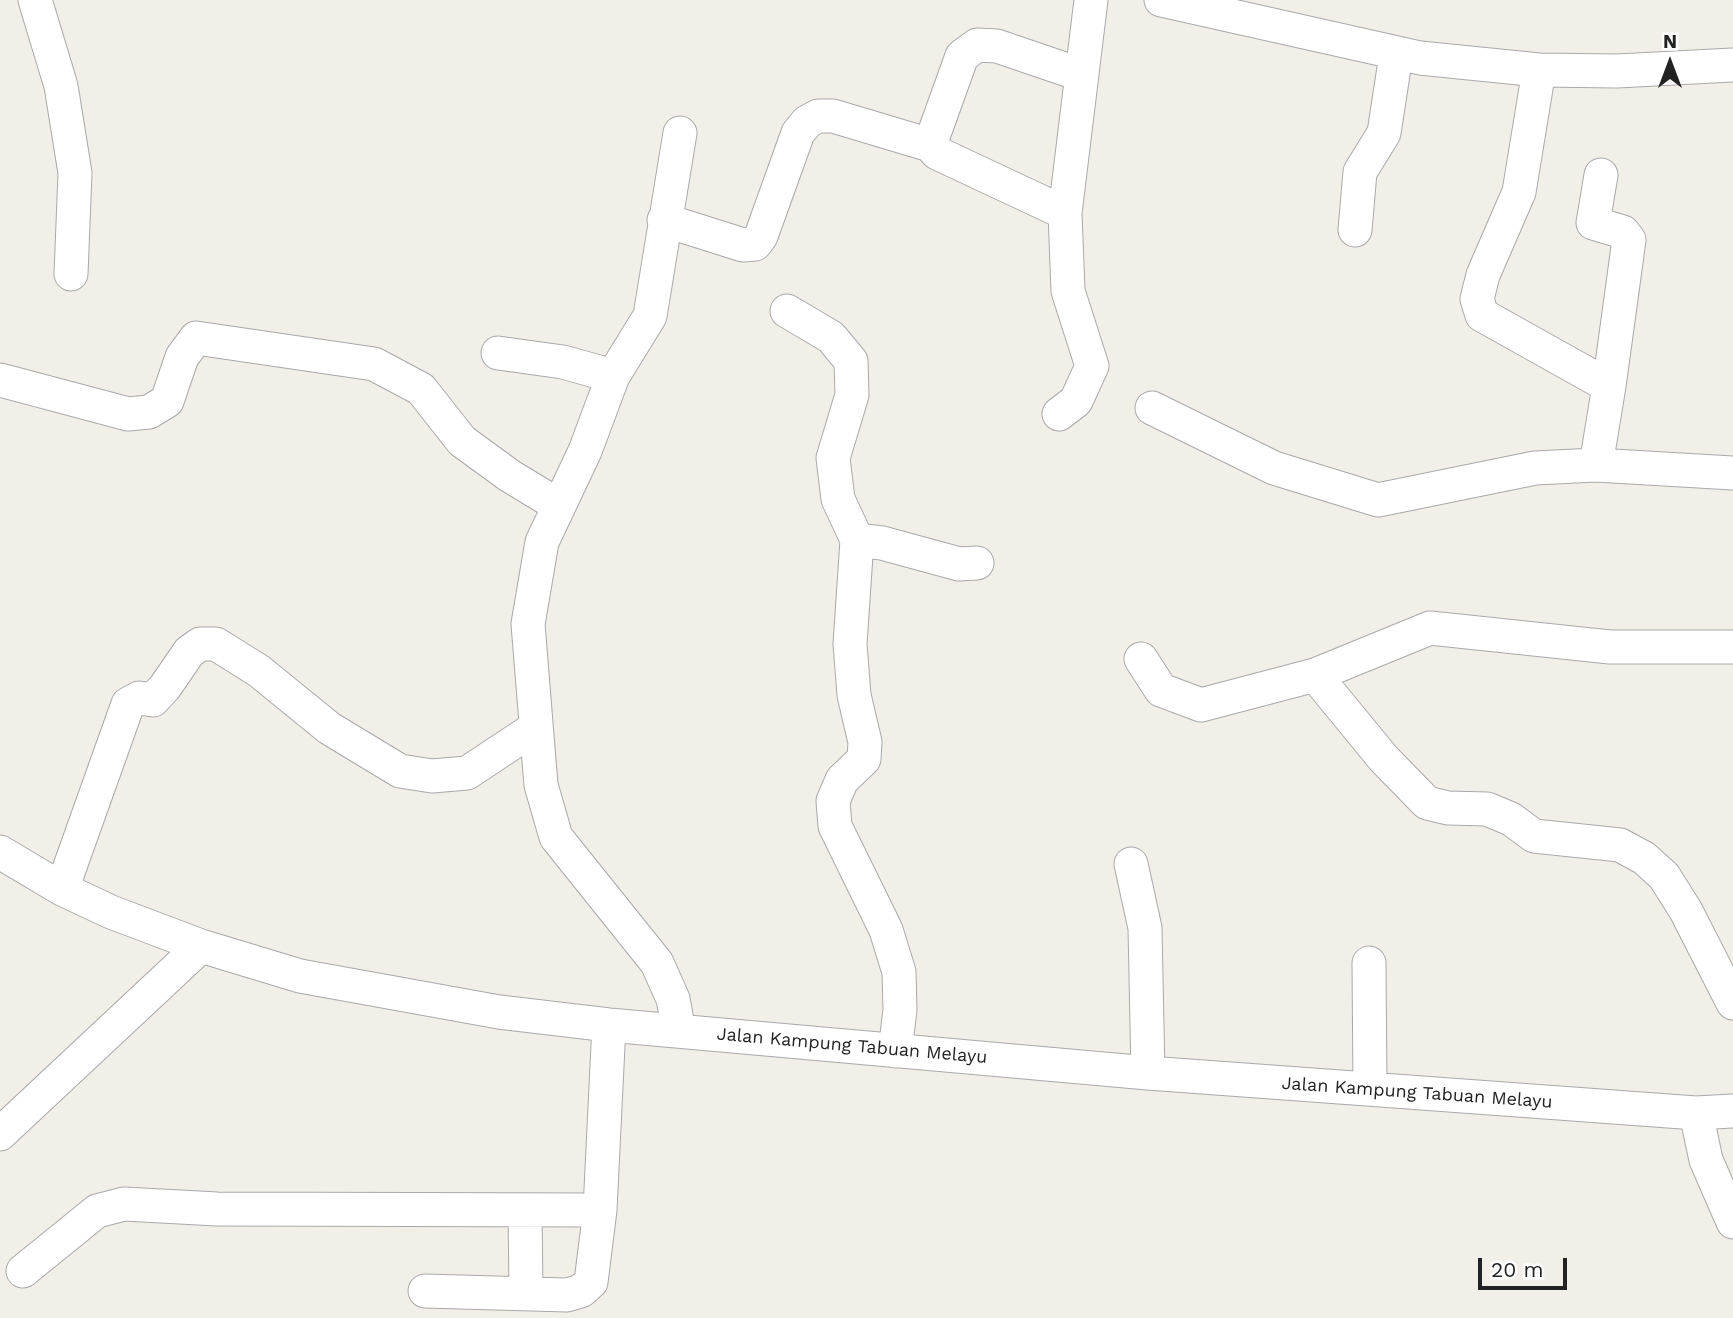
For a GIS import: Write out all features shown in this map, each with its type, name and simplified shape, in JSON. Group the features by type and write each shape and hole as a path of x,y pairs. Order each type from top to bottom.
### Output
{"street":[{"path":"35,0 61,86 75,173 71,274"},
{"path":"1059,414 1076,401 1092,366 1068,291 1065,213 1091,0"},
{"path":"1161,0 1396,55 1539,70 1616,71 1733,65"},
{"path":"930,145 962,56 977,45 997,46 1082,75"},
{"path":"1355,230 1360,172 1384,133 1396,55"},
{"path":"1539,70 1519,192 1483,275 1477,299 1482,315 1609,386"},
{"path":"664,220 743,245 755,244 761,236 798,133 807,122 818,116 860,123 930,145 937,153 1065,213"},
{"path":"679,1031 673,999 657,963 556,837 541,785 528,624 542,542 585,451 613,376 650,317 680,133"},
{"path":"1596,465 1629,240 1623,232 1593,223 1601,176"},
{"path":"787,311 831,337 851,361 852,395 833,458 838,499 857,540 850,644 854,695 865,742 864,759 842,780 833,801 835,826 886,930 899,972 900,1010 895,1051"},
{"path":"0,380 128,414 149,412 167,401 182,357 196,338 374,364 421,389 463,441 558,505"},
{"path":"498,353 563,362 613,376"},
{"path":"1152,408 1274,468 1378,500 1535,468 1596,465 1733,473"},
{"path":"857,540 882,543 959,564 977,563"},
{"path":"1141,659 1161,690 1201,705 1315,675 1430,628 1610,647 1733,647"},
{"path":"62,889 128,704 139,698 153,700 189,652 200,644 216,644 259,671 330,728 400,771 432,776 467,774 535,728"},
{"path":"1315,675 1384,759 1427,803 1448,808 1487,809 1511,819 1534,836 1619,845 1644,858 1664,876 1686,911 1733,1003"},
{"name":"Jalan Kampung Tabuan Melayu","path":"0,852 62,889 111,912 201,946 300,976 388,995 609,1025 1148,1073 1696,1113 1733,1111"},
{"path":"1132,864 1145,928 1148,1073"},
{"path":"0,1134 201,946"},
{"path":"1369,962 1370,1089"},
{"path":"425,1291 567,1295 581,1291 591,1282 600,1210 609,1025"},
{"path":"1696,1113 1706,1160 1733,1222"},
{"path":"23,1271 97,1211 124,1204 217,1209 600,1210"},
{"path":"525,1210 526,1293"}]}
